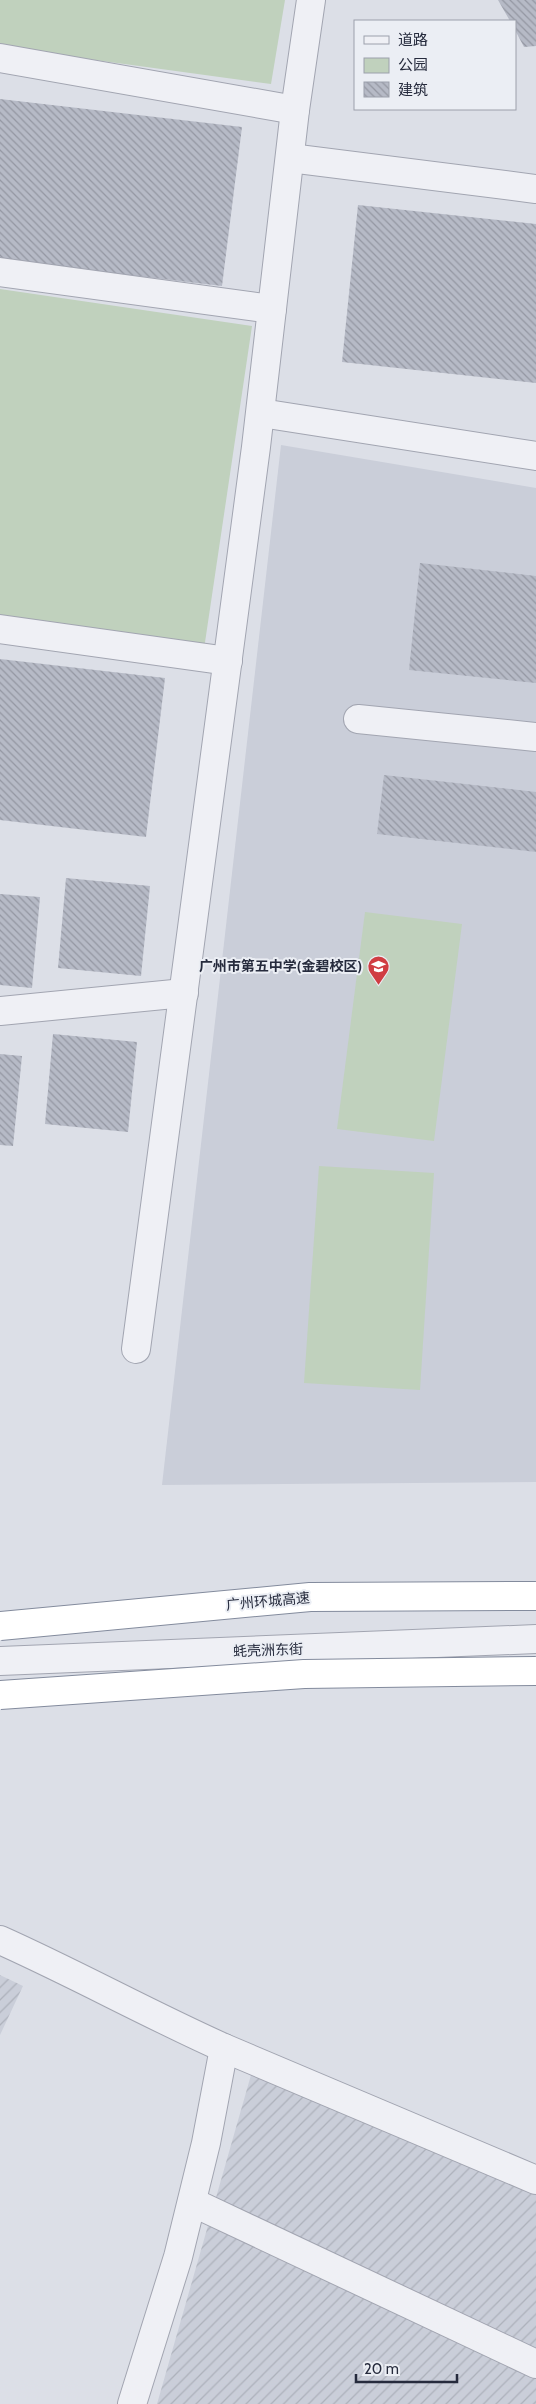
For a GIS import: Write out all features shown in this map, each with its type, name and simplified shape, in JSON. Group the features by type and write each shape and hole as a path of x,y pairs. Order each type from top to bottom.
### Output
{"highway":[{"name":"广州环城高速","path":"0,1626 310,1597 536,1596"},
{"path":"0,1695 304,1674 536,1672"}],"street":[{"path":"136,1349 228,661 260,413 295,110 311,0"},
{"path":"0,58 295,110"},
{"path":"290,158 536,189"},
{"path":"0,272 272,309"},
{"path":"260,413 536,456"},
{"path":"0,629 228,661"},
{"path":"358,719 536,737"},
{"path":"0,1011 184,993"},
{"name":"蚝壳洲东街","path":"0,1661 536,1639"},
{"path":"0,1940 82,1977 154,2017 536,2180"},
{"path":"132,2404 178,2257 192,2202 224,2048"},
{"path":"192,2202 536,2364"}],"shaded area":[{"name":"广州市第五中学(金碧校区)","path":"281,445 536,488 536,1482 162,1485"},
{"path":"0,1975 23,1986 0,2035"},
{"path":"257,2054 536,2192 536,2404 157,2404"}],"green space":[{"path":"0,0 285,0 271,84 0,47"},
{"path":"0,289 252,326 204,649 0,619"},
{"path":"365,912 462,924 434,1141 337,1129"},
{"path":"319,1166 434,1173 420,1390 304,1383"}],"building":[{"path":"498,0 536,0 536,46 524,47 516,32 516,20 509,20"},
{"path":"0,99 242,127 222,286 0,260"},
{"path":"358,205 536,224 536,383 342,362"},
{"path":"420,563 536,576 536,683 409,670"},
{"path":"0,659 165,678 146,837 0,820"},
{"path":"384,775 536,792 536,852 377,834"},
{"path":"66,878 150,886 141,976 58,968"},
{"path":"0,894 40,897 32,988 0,985"},
{"path":"53,1034 137,1042 128,1132 45,1124"},
{"path":"0,1054 22,1056 13,1146 0,1145"}],"place":[{"name":"广州市第五中学(金碧校区)","path":"378,985"}]}
